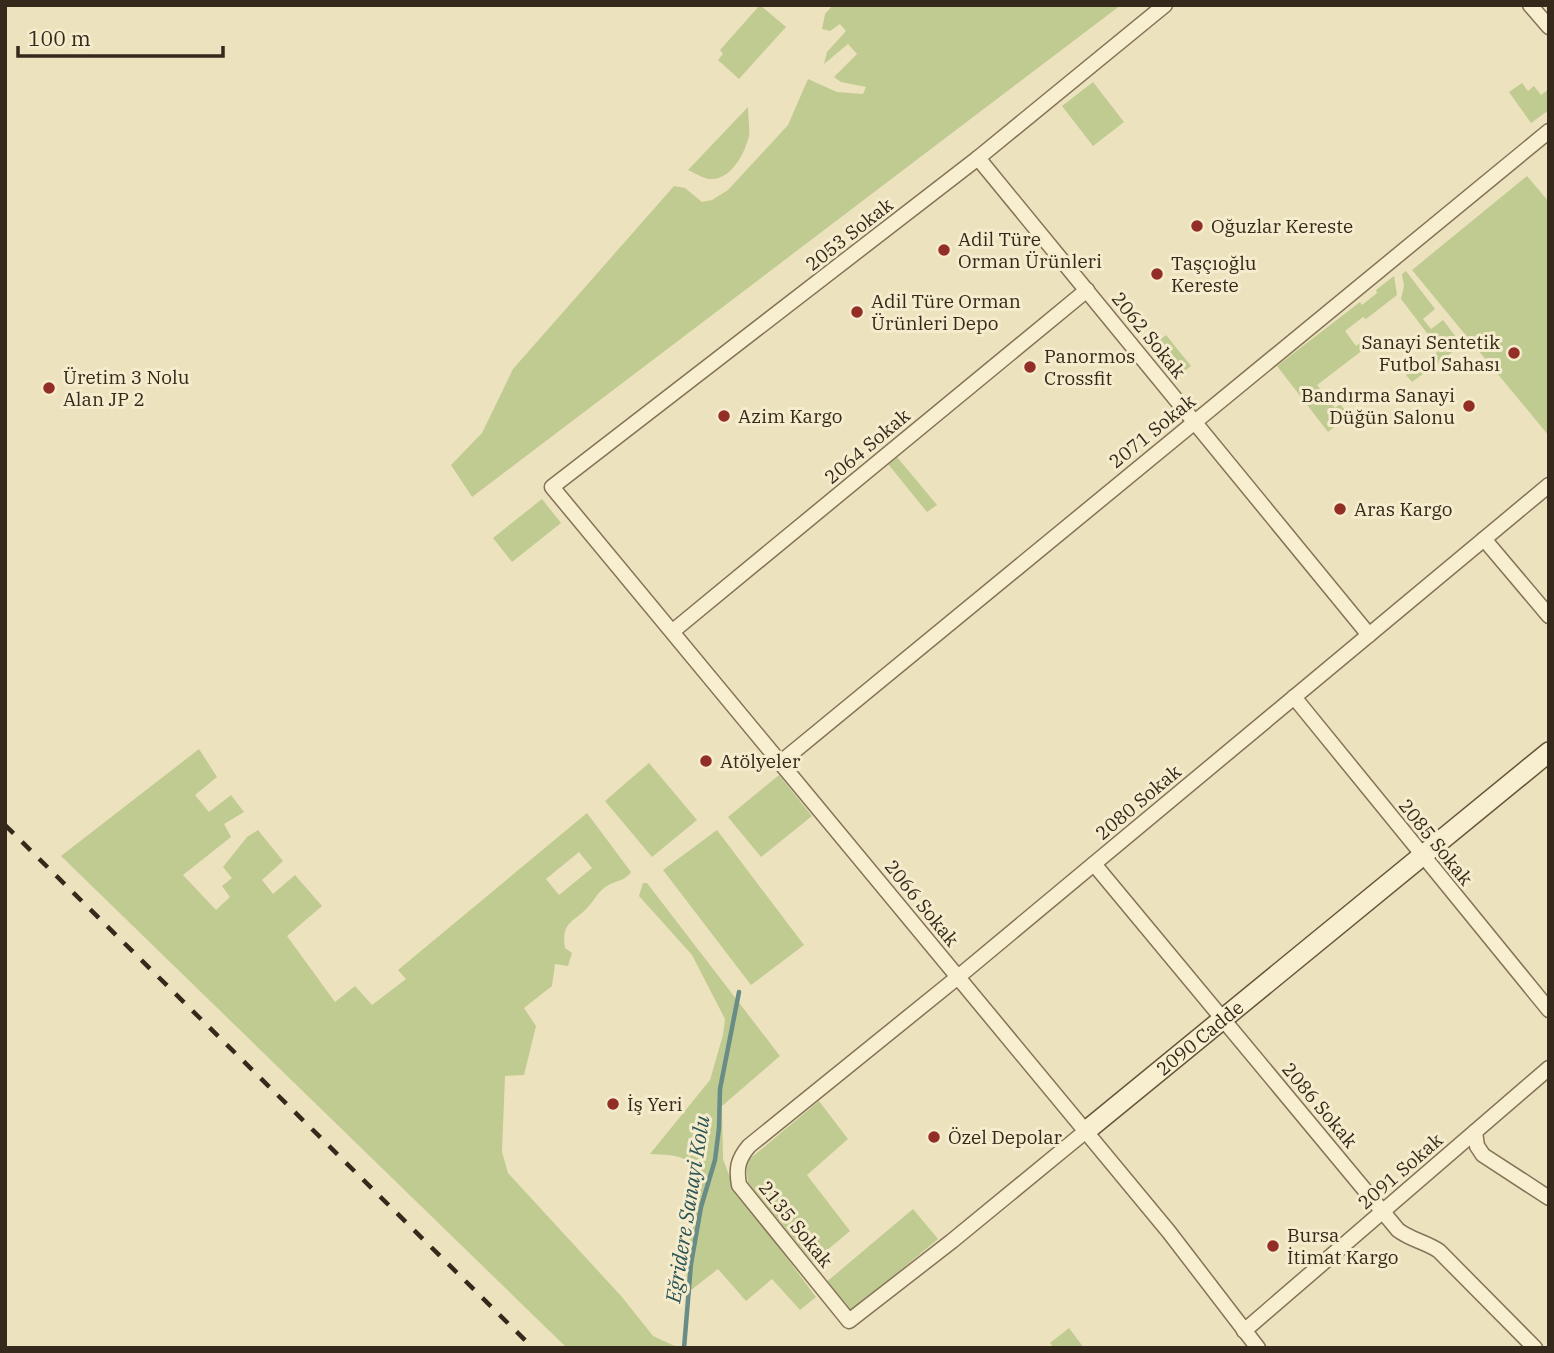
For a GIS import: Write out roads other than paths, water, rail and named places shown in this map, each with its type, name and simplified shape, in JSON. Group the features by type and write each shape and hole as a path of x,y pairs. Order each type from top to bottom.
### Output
{"street":[{"name":"2053 Sokak","path":"552,487 978,159 1165,5"},
{"path":"1530,5 1549,27"},
{"name":"2071 Sokak","path":"781,762 1549,131"},
{"name":"2062 Sokak","path":"978,159 1369,635"},
{"name":"2064 Sokak","path":"673,632 1087,290"},
{"name":"2080 Sokak","path":"749,1146 958,977 1549,485"},
{"name":"2066 Sokak","path":"552,487 1169,1232 1258,1348"},
{"path":"1484,539 1549,616"},
{"name":"2085 Sokak","path":"1293,697 1549,1010"},
{"name":"2090 Cadde","path":"849,1321 952,1241 1549,752"},
{"name":"2086 Sokak","path":"1094,864 1405,1236 1438,1251 1535,1348"},
{"name":"2091 Sokak","path":"1244,1331 1549,1069"},
{"path":"1475,1132 1477,1146 1483,1155 1549,1198"},
{"name":"2135 Sokak","path":"749,1146 740,1157 736,1171 739,1185 849,1321"}],"waterway":[{"name":"Eğridere Sanayi Kolu","path":"684,1348 691,1264 701,1207 715,1160 720,1089 739,992"}],"railway":[{"path":"5,825 533,1348"}],"place":[{"name":"Oğuzlar Kereste","path":"1197,226"},
{"name":"Adil Türe Orman Ürünleri","path":"944,250"},
{"name":"Taşçıoğlu Kereste","path":"1157,274"},
{"name":"Adil Türe Orman Ürünleri Depo","path":"857,312"},
{"name":"Sanayi Sentetik Futbol Sahası","path":"1514,353"},
{"name":"Panormos Crossfit","path":"1030,367"},
{"name":"Üretim 3 Nolu Alan JP 2","path":"49,388"},
{"name":"Bandırma Sanayi Düğün Salonu","path":"1469,406"},
{"name":"Azim Kargo","path":"724,416"},
{"name":"Aras Kargo","path":"1340,509"},
{"name":"Atölyeler","path":"706,761"},
{"name":"İş Yeri","path":"613,1104"},
{"name":"Özel Depolar","path":"934,1137"},
{"name":"Bursa İtimat Kargo","path":"1273,1246"}]}
